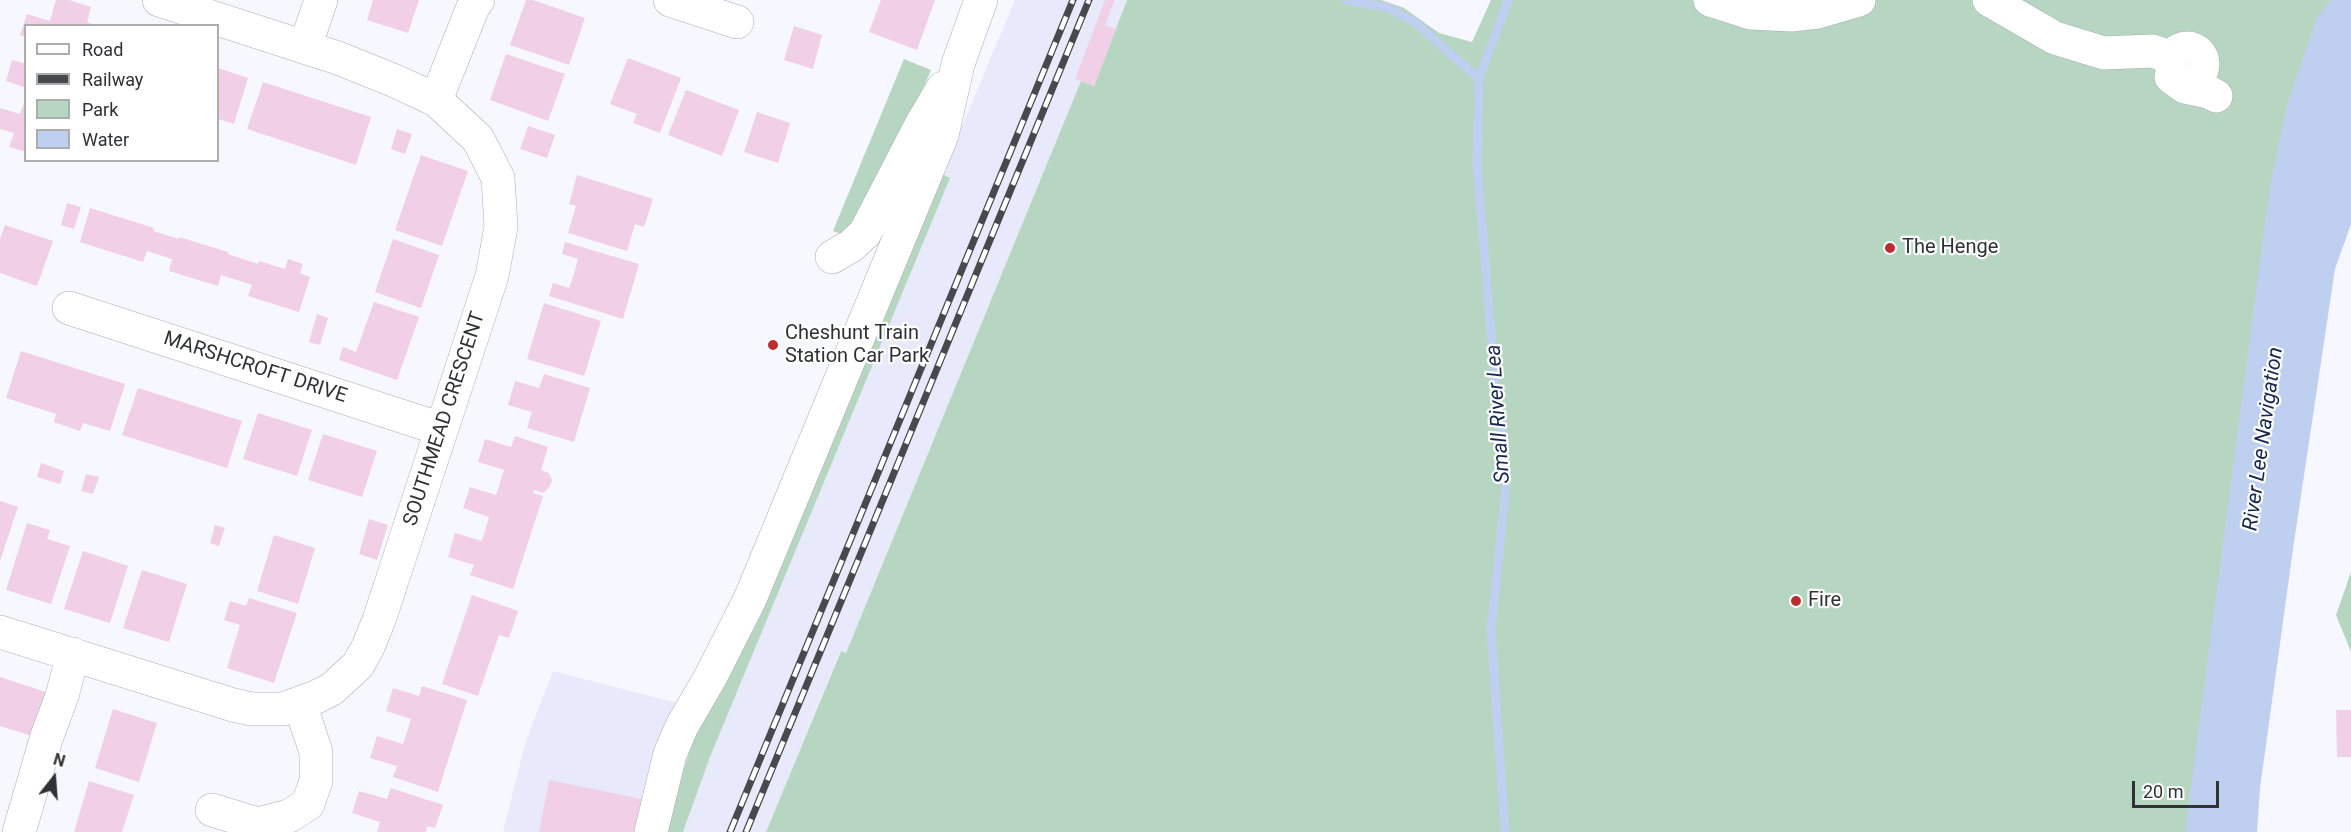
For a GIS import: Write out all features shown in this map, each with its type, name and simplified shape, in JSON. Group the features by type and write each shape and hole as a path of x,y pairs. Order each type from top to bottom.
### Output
{"street":[{"name":"SOUTHMEAD CRESCENT","path":"0,632 233,705 268,710 300,704 332,689 358,665 368,647 492,276 501,227 498,177 478,139 436,100 395,81 305,47 159,0"},
{"path":"305,47 321,0"},
{"path":"436,100 472,7 478,0"},
{"path":"670,0 736,22"},
{"path":"651,832 670,754 682,726 711,676 750,599 942,135 958,64 981,0"},
{"path":"1710,0 1750,13 1791,15 1818,12 1859,0"},
{"path":"1989,0 2055,38 2104,53 2152,51 2171,57"},
{"path":"2132,52 2148,65 2186,87 2209,92 2216,96"},
{"path":"832,257 852,246 865,233 921,125 958,64"},
{"name":"MARSHCROFT DRIVE","path":"69,308 441,429"},
{"path":"19,832 73,654"},
{"path":"212,810 258,824 289,816 308,804 315,780 316,752 300,704"}],"shaded area":[{"path":"1015,0 1127,0 1094,86 1081,81 846,653 840,651 766,832 683,832 710,757 950,178 942,174"},
{"path":"553,671 708,711 692,744 674,798 666,832 503,832 525,744"}],"green space":[{"path":"1127,0 1381,0 1404,8 1439,33 1472,42 1491,0 2351,0 2197,832 766,832 841,651 846,653 1081,81 1094,86"},
{"path":"904,59 931,70 896,152 844,235 833,231"},
{"path":"942,174 950,178 710,757 683,832 666,832 674,798 692,744"},
{"path":"2351,572 2351,652 2336,615"}],"water":[{"name":"River Lee Navigation","path":"2331,0 2351,0 2351,224 2335,269 2294,542 2260,788 2257,832 2185,832 2270,185 2287,105 2317,17"}],"building":[{"path":"56,0 69,0 91,7 87,22 92,24 24,24 24,36 20,35 27,14 50,21"},
{"path":"373,0 419,0 408,33 367,20"},
{"path":"526,0 533,0 585,18 569,65 510,45"},
{"path":"881,0 935,0 917,50 869,32"},
{"path":"1105,0 1115,0 1105,25 1116,29 1094,86 1075,79"},
{"path":"794,26 822,35 813,69 784,60"},
{"path":"506,54 565,74 548,121 490,100"},
{"path":"628,58 681,78 660,133 633,123 637,114 610,104"},
{"path":"12,60 24,63 24,87 6,81"},
{"path":"219,68 248,78 234,124 219,119"},
{"path":"263,82 371,117 356,165 247,129"},
{"path":"686,90 739,110 722,156 668,135"},
{"path":"24,103 24,151 9,147 14,133 0,129 0,108 20,114"},
{"path":"757,112 790,123 778,163 744,152"},
{"path":"528,126 555,135 547,158 520,149"},
{"path":"397,129 412,134 405,154 391,149"},
{"path":"421,155 468,171 442,246 395,230"},
{"path":"577,175 653,199 644,227 635,224 627,251 568,233 576,206 569,204"},
{"path":"67,203 81,207 74,229 61,225"},
{"path":"90,208 154,228 153,231 228,252 228,254 258,264 259,261 285,269 288,259 303,264 300,273 310,277 299,312 248,296 252,285 221,275 218,286 169,271 172,259 147,251 143,262 80,242"},
{"path":"5,225 53,241 37,286 0,273 0,239"},
{"path":"393,239 439,255 421,308 375,292"},
{"path":"565,242 639,264 623,319 549,296 553,283 569,288 574,274 578,259 562,254"},
{"path":"374,302 419,317 397,380 339,360 343,347 356,352"},
{"path":"544,303 601,321 584,376 527,359"},
{"path":"317,314 328,318 320,345 309,342"},
{"path":"21,351 125,384 110,431 83,423 80,431 54,422 56,414 6,398"},
{"path":"544,374 590,388 574,442 527,428 532,412 508,405 515,381 539,388"},
{"path":"138,388 242,421 227,468 122,435"},
{"path":"258,413 312,430 297,476 243,459"},
{"path":"323,434 377,451 362,497 308,480"},
{"path":"515,436 548,447 541,470 549,473 552,480 549,488 543,493 534,490 533,493 543,496 513,589 470,575 474,565 448,557 455,533 482,541 489,517 463,508 470,487 496,495 504,470 478,462 485,439 511,447"},
{"path":"41,463 64,471 60,484 37,477"},
{"path":"86,474 99,477 93,494 81,491"},
{"path":"0,501 18,507 0,561"},
{"path":"369,519 388,525 377,560 359,554"},
{"path":"27,523 50,530 47,539 70,546 51,604 6,590"},
{"path":"215,525 225,528 219,546 210,543"},
{"path":"274,535 315,548 298,604 257,591"},
{"path":"83,551 128,566 110,623 64,609"},
{"path":"142,570 187,584 169,642 123,628"},
{"path":"472,595 518,611 509,638 499,635 478,696 442,684"},
{"path":"249,598 297,613 274,683 227,668 240,625 224,620 230,601 246,606"},
{"path":"0,677 46,692 32,736 0,726"},
{"path":"422,686 467,700 438,792 393,777 397,766 370,758 377,736 403,744 407,732 411,719 386,711 393,688 419,696"},
{"path":"113,709 157,723 139,782 95,768"},
{"path":"2336,710 2351,710 2351,757 2337,757"},
{"path":"549,780 642,799 635,832 539,832"},
{"path":"89,781 134,795 122,832 74,832"},
{"path":"391,788 443,805 435,828 427,826 426,832 377,832 380,822 352,813 359,791 387,799"}],"waterway":[{"path":"1346,0 1389,8 1416,23 1479,79"},
{"name":"Small River Lea","path":"1505,832 1491,630 1507,476 1495,380 1477,166 1479,79 1508,0"}],"railway":[{"path":"730,832 1073,0"},
{"path":"746,832 1089,0"}],"place":[{"name":"The Henge","path":"1890,248"},
{"name":"Cheshunt Train Station Car Park","path":"773,345"},
{"name":"Fire","path":"1796,601"}]}
